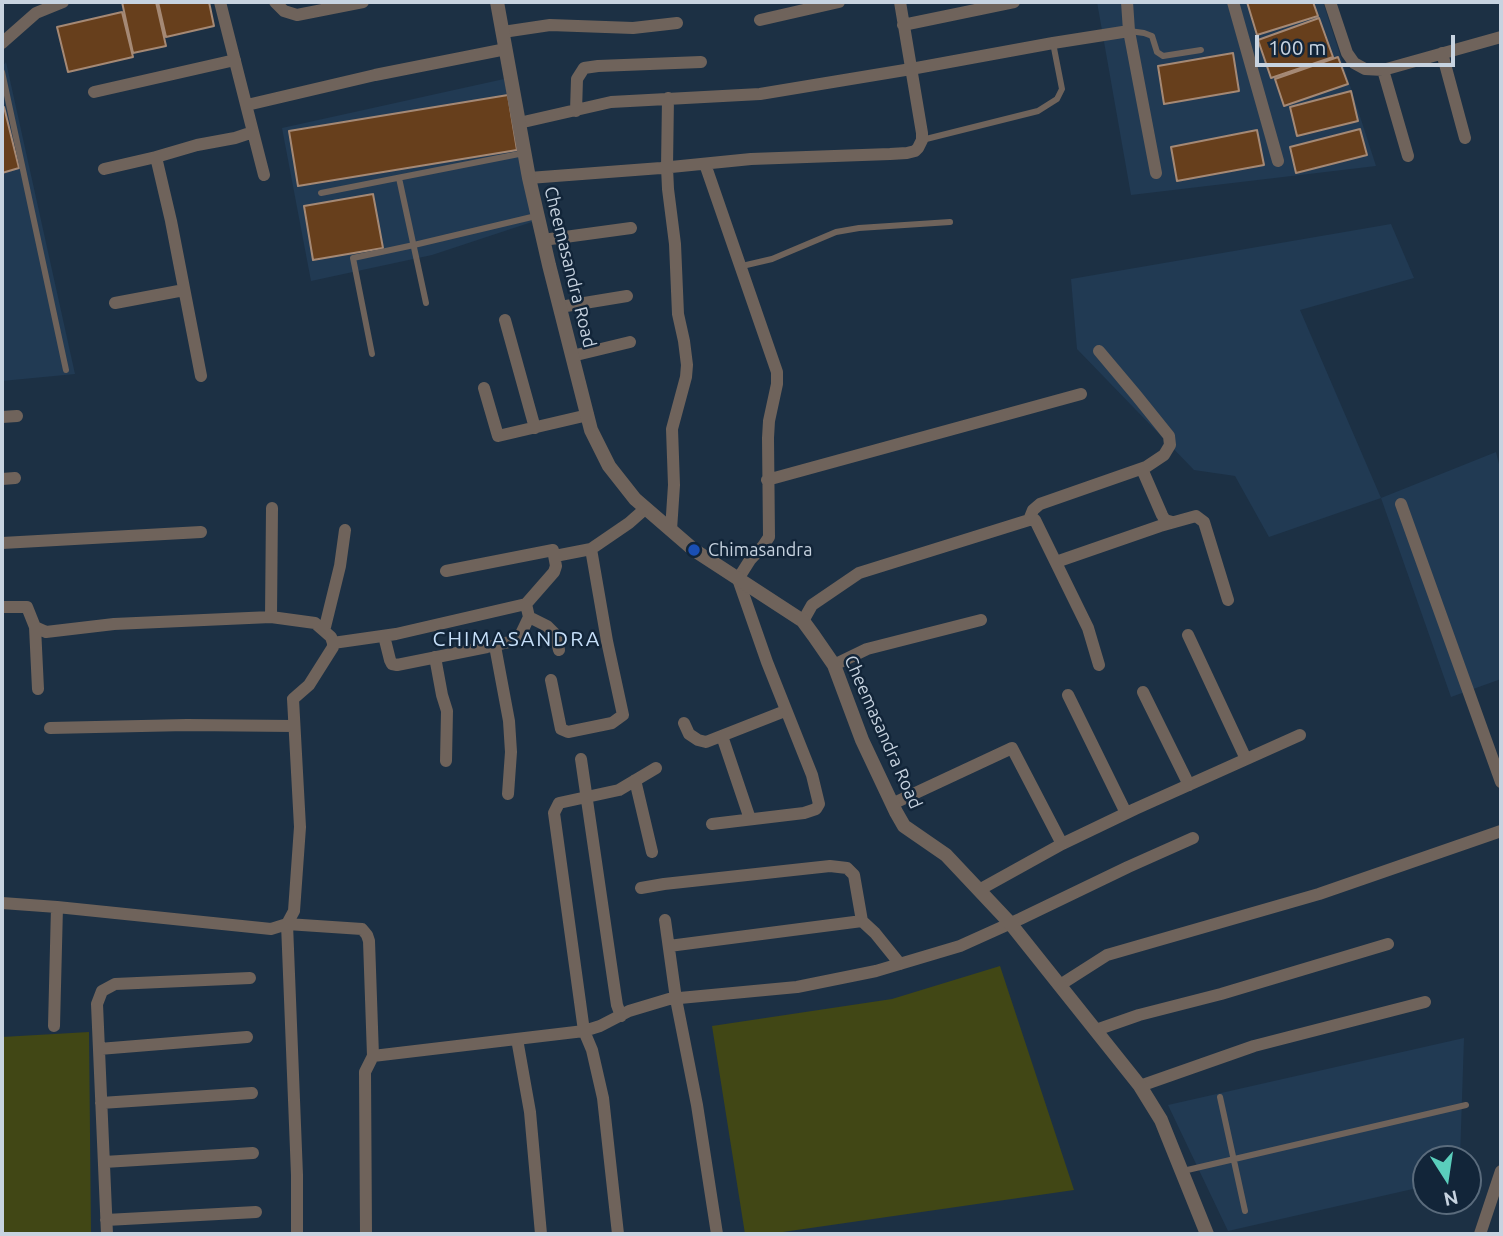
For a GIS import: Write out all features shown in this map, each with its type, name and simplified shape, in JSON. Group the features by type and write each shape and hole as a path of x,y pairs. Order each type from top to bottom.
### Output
{"street":[{"path":"2,43 36,13 63,2"},
{"path":"220,2 264,175"},
{"path":"275,2 284,11 300,15 363,2"},
{"name":"Cheemasandra Road","path":"497,2 524,153 543,240 591,430 609,466 635,499 694,550 803,621 834,665 862,740 904,826 946,855 1010,923 1140,1086 1161,1120 1207,1234"},
{"path":"760,20 839,2"},
{"path":"529,178 751,159 907,153 918,148 922,140 900,2"},
{"path":"903,25 1014,2"},
{"path":"1127,2 1129,32 1156,173"},
{"path":"1233,2 1278,160"},
{"path":"1330,2 1347,53 1354,63 1365,69 1383,70 1501,37"},
{"path":"503,32 550,25 633,27 677,23"},
{"path":"519,124 611,102 760,93 1129,32"},
{"path":"247,106 364,78 506,49"},
{"path":"1442,54 1465,138"},
{"path":"94,93 235,60"},
{"path":"576,111 577,79 584,68 598,65 701,62"},
{"path":"1383,70 1408,156"},
{"path":"668,98 667,167 675,244 678,314 687,365 672,429 674,485 671,530"},
{"path":"104,169 253,132"},
{"path":"156,157 201,376"},
{"path":"705,163 777,372 769,421 769,537 738,579 785,711 812,775 819,804 816,809 804,813 712,824"},
{"path":"543,240 631,228"},
{"path":"115,303 184,290"},
{"path":"560,307 627,296"},
{"path":"505,320 535,428"},
{"path":"572,356 630,342"},
{"path":"1029,520 1033,510 1040,504 1142,469 1164,455 1170,446 1170,440 1099,351"},
{"path":"484,388 498,436 587,415"},
{"path":"768,480 1080,394"},
{"path":"2,417 17,416"},
{"path":"1142,469 1162,516 1172,522"},
{"path":"1401,504 1501,782"},
{"path":"271,617 272,508"},
{"path":"555,556 591,549 646,509"},
{"path":"1056,562 1196,516 1204,522 1228,600"},
{"path":"803,621 811,605 859,573 1035,520 1088,628 1099,665"},
{"path":"324,631 340,566 345,530"},
{"path":"2,543 201,533"},
{"path":"551,680 561,729 568,732 612,723 623,715 591,549"},
{"path":"383,636 388,656 392,664 397,665 518,640 528,611 556,566 553,550 446,571"},
{"path":"2,607 27,607 35,627 38,689"},
{"path":"333,643 528,611 555,634 559,650"},
{"path":"35,627 46,632 114,624 271,617 315,623 331,637 333,643 309,685 293,699 300,827 294,911 287,924 297,1234"},
{"path":"834,665 867,649 981,620"},
{"path":"1188,635 1247,759"},
{"path":"495,646 509,721 511,752 508,794"},
{"path":"435,657 447,711 446,761"},
{"path":"1143,692 1189,785"},
{"path":"1068,695 1126,813"},
{"path":"684,723 689,734 706,742 785,711"},
{"path":"50,728 294,726"},
{"path":"979,890 1126,813 1300,735"},
{"path":"722,736 750,819"},
{"path":"892,804 1012,748 1062,845"},
{"path":"581,759 615,992 621,1016"},
{"path":"618,1234 603,1098 592,1050 584,1031 554,813 559,803 619,790 656,768"},
{"path":"635,780 652,852"},
{"path":"1060,985 1107,955 1319,894 1501,831"},
{"path":"373,1056 584,1031 654,1003 797,987 876,971 960,946 1193,838"},
{"path":"641,888 830,866 847,868 854,876 862,921 900,964"},
{"path":"2,903 271,929 287,924 362,929 369,941 373,1056 365,1072 366,1234"},
{"path":"54,1026 57,907"},
{"path":"665,920 717,1234"},
{"path":"669,946 862,921"},
{"path":"1096,1030 1139,1015 1221,994 1388,944"},
{"path":"107,1234 97,1004 102,991 115,984 250,978"},
{"path":"1140,1086 1254,1046 1425,1002"},
{"path":"99,1049 247,1037"},
{"path":"517,1039 530,1112 541,1234"},
{"path":"101,1103 252,1093"},
{"path":"104,1163 253,1153"},
{"path":"1480,1234 1501,1171"},
{"path":"106,1220 256,1212"}],"lane":[{"path":"1129,32 1152,36 1157,52 1163,56 1201,50"},
{"path":"922,140 1038,111 1058,99 1062,89 1053,43"},
{"path":"2,72 66,370"},
{"path":"321,193 524,153"},
{"path":"399,177 426,303"},
{"path":"372,354 353,258 414,246 538,215"},
{"path":"741,267 772,259 836,232 950,222"},
{"path":"1220,1097 1245,1211"},
{"path":"1183,1171 1466,1105"}],"shaded area":[{"path":"1097,2 1323,2 1376,166 1131,195"},
{"path":"6,62 75,374 2,381 2,67"},
{"path":"504,79 535,221 432,255 311,281 282,128"},
{"path":"1391,224 1414,278 1300,310 1381,498 1269,537 1235,476 1194,470 1077,349 1071,279"},
{"path":"1496,452 1501,472 1501,679 1451,697 1381,498"},
{"path":"1464,1038 1460,1145 1412,1145 1412,1189 1228,1231 1168,1105"}],"green space":[{"path":"1000,966 1074,1190 769,1234 745,1234 712,1026 892,999"},
{"path":"89,1032 91,1234 2,1234 2,1037"}],"building":[{"path":"122,2 156,2 166,46 133,53"},
{"path":"158,2 209,2 214,26 166,37"},
{"path":"1247,2 1313,2 1318,16 1257,35"},
{"path":"122,12 133,57 68,72 57,27"},
{"path":"1319,18 1333,57 1271,78 1258,40"},
{"path":"1233,53 1239,91 1164,104 1158,66"},
{"path":"1338,57 1348,84 1284,106 1275,79"},
{"path":"1351,91 1358,121 1297,136 1290,107"},
{"path":"508,95 517,150 298,186 289,131"},
{"path":"2,107 19,168 2,173"},
{"path":"1360,129 1367,155 1296,173 1290,147"},
{"path":"1257,130 1264,165 1177,181 1171,147"},
{"path":"373,194 383,248 313,260 304,206"}],"place":[{"name":"Chimasandra","path":"694,550"}],"district":[{"name":"CHIMASANDRA","path":"517,639"}]}
